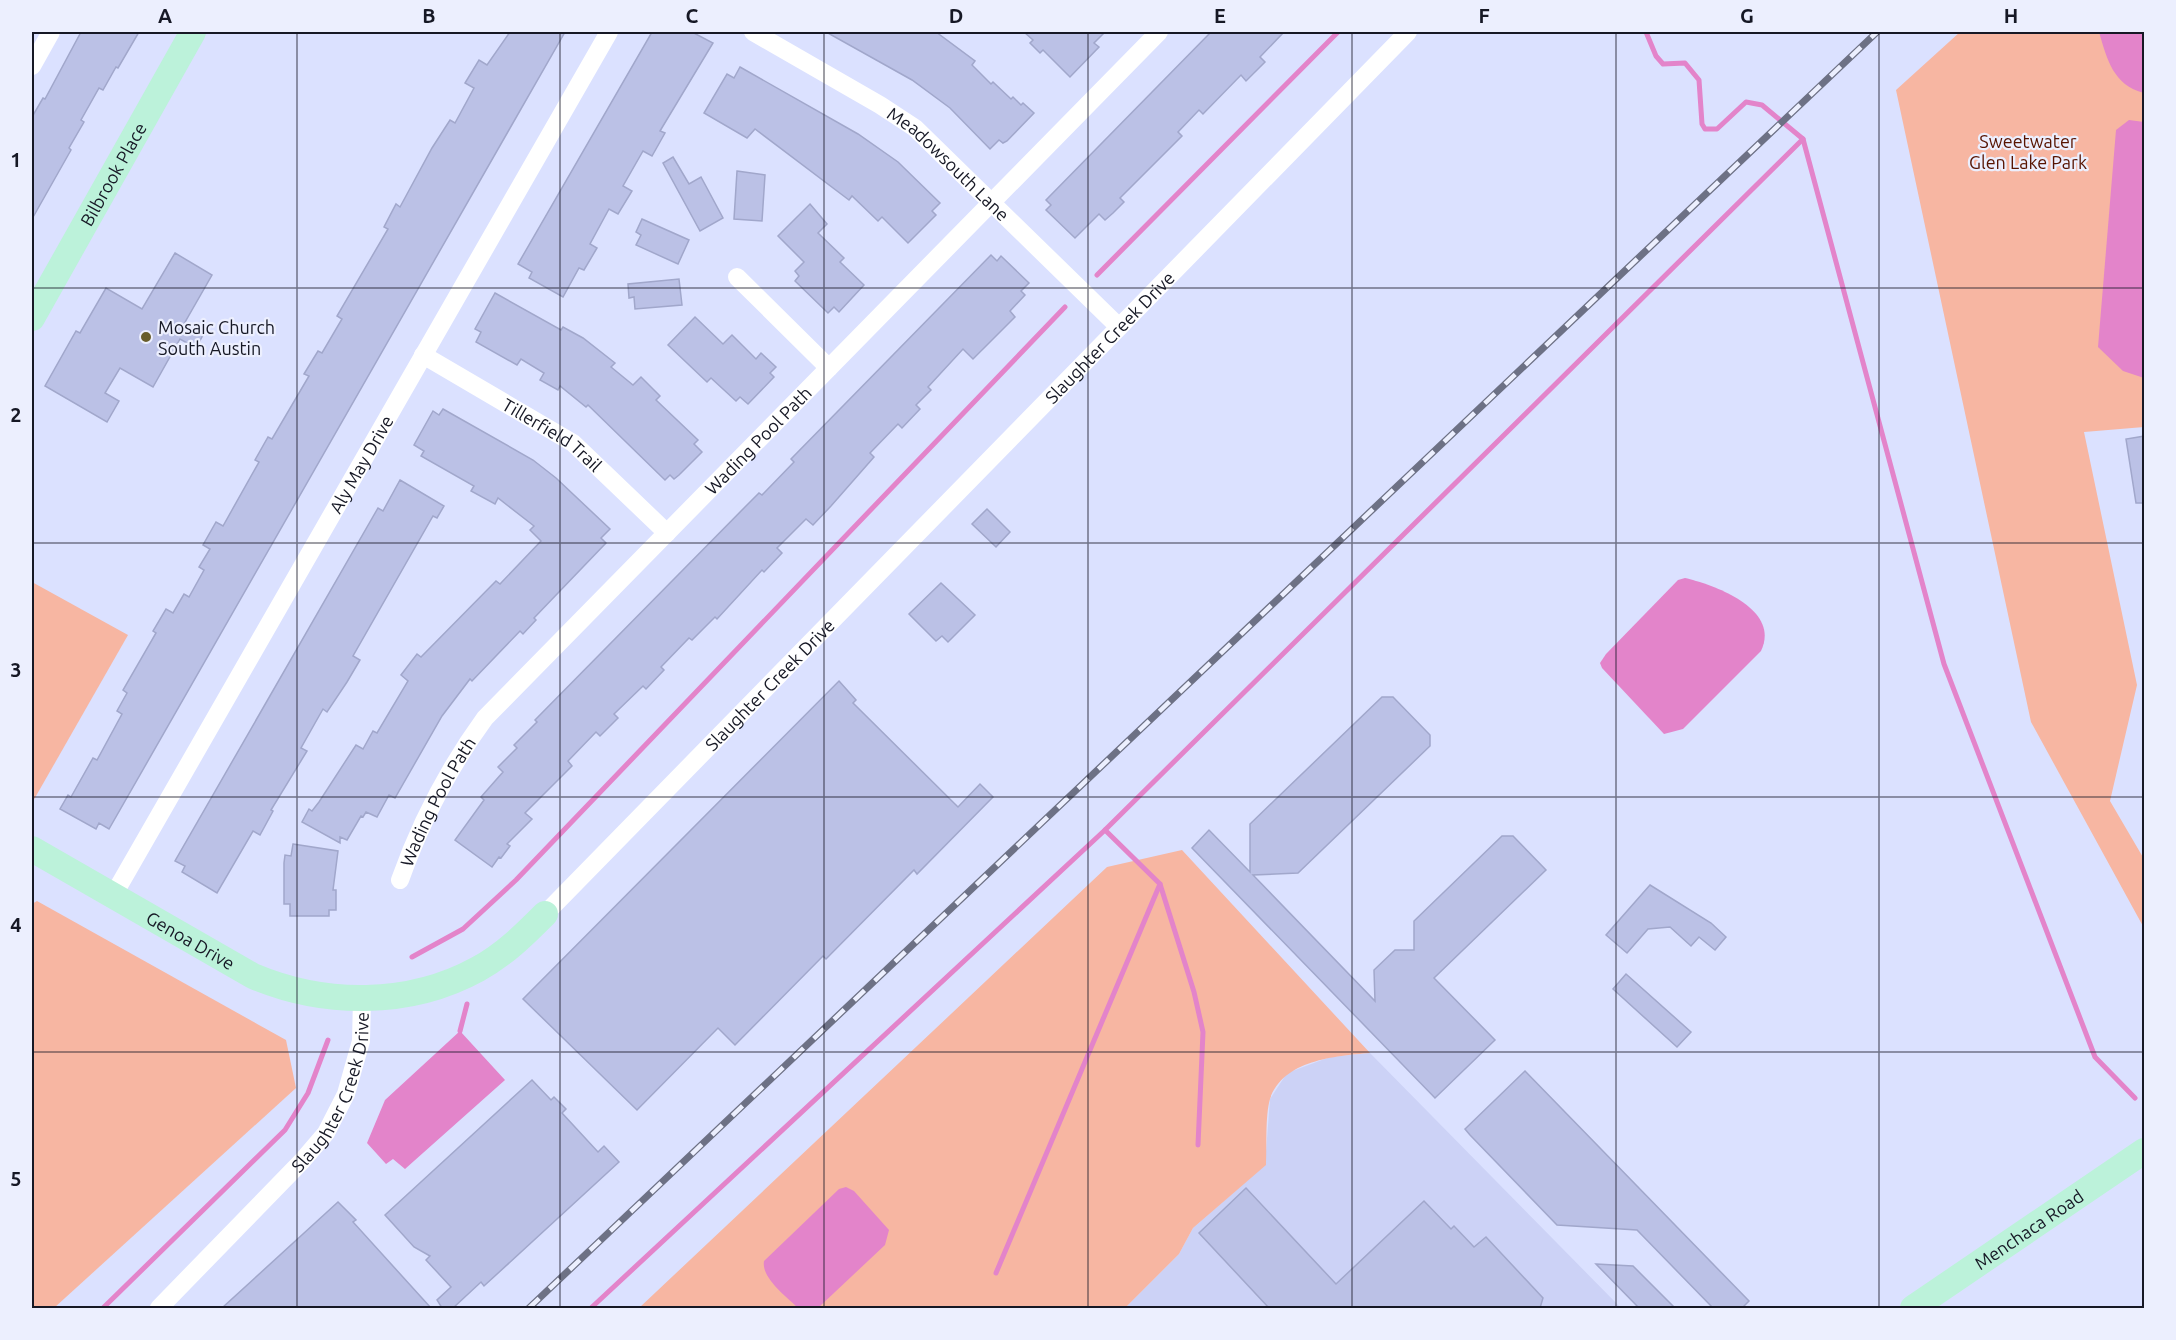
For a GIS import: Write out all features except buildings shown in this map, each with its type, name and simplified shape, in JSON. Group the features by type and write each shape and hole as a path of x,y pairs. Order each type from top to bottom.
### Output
{"street":[{"path":"32,66 51,32"},
{"name":"Bilbrook Place","path":"32,318 193,32"},
{"name":"Aly May Drive","path":"113,896 609,32"},
{"name":"Meadowsouth Lane","path":"753,32 898,116 932,143 1119,327"},
{"name":"Slaughter Creek Drive","path":"159,1308 302,1161 326,1133 346,1094 361,1041 362,999 420,990 476,970 516,943 1408,32"},
{"name":"Wading Pool Path","path":"400,880 419,832 471,737 485,718 993,202 1154,33"},
{"path":"737,277 829,368"},
{"name":"Tillerfield Trail","path":"423,355 573,443 667,533"},
{"name":"Genoa Drive","path":"32,849 234,965 275,985 330,997 362,999"},
{"name":"Menchaca Road","path":"1912,1308 2145,1151"}],"shaded area":[{"path":"2099,32 2144,32 2144,93 2133,89 2118,77 2105,52"},
{"path":"2129,120 2144,122 2144,378 2123,371 2098,347 2116,130"},
{"path":"1685,578 1712,586 1742,601 1754,611 1762,623 1765,636 1761,651 1683,729 1664,734 1602,668 1600,663 1678,580"},
{"path":"460,1031 505,1080 405,1169 393,1159 386,1164 367,1143 385,1100"},
{"path":"1370,1053 1621,1308 1125,1308 1179,1254 1193,1228 1265,1165 1270,1099 1287,1073 1330,1057"},
{"path":"846,1187 854,1191 889,1230 885,1245 818,1308 798,1308 766,1274 764,1261 839,1189"}],"green space":[{"name":"Sweetwater Glen Lake Park","path":"1960,32 2144,32 2144,427 2084,432 2137,685 2110,801 2144,859 2144,928 2031,722 1896,90"},
{"path":"32,582 128,635 32,803"},
{"path":"1182,850 1370,1053 1312,1062 1286,1076 1277,1086 1268,1106 1266,1165 1193,1228 1179,1254 1125,1308 639,1308 1107,867"},
{"path":"37,901 286,1040 296,1088 54,1308 32,1308 32,904"}],"waterway":[{"path":"1097,275 1338,32"},
{"path":"1646,32 1656,56 1663,64 1685,63 1699,80 1702,124 1705,129 1717,129 1746,102 1762,105 1803,139 1944,664 2095,1057 2135,1098"},
{"path":"591,1308 1105,830 1803,139"},
{"path":"412,957 463,929 516,880 1065,307"},
{"path":"1105,830 1160,884 1194,992 1203,1032 1198,1145"},
{"path":"996,1273 1160,884"},
{"path":"460,1031 467,1004"},
{"path":"103,1308 285,1130 308,1093 328,1040"}],"railway":[{"path":"529,1308 1877,32"}],"place":[{"name":"Mosaic Church South Austin","path":"146,337"}]}
